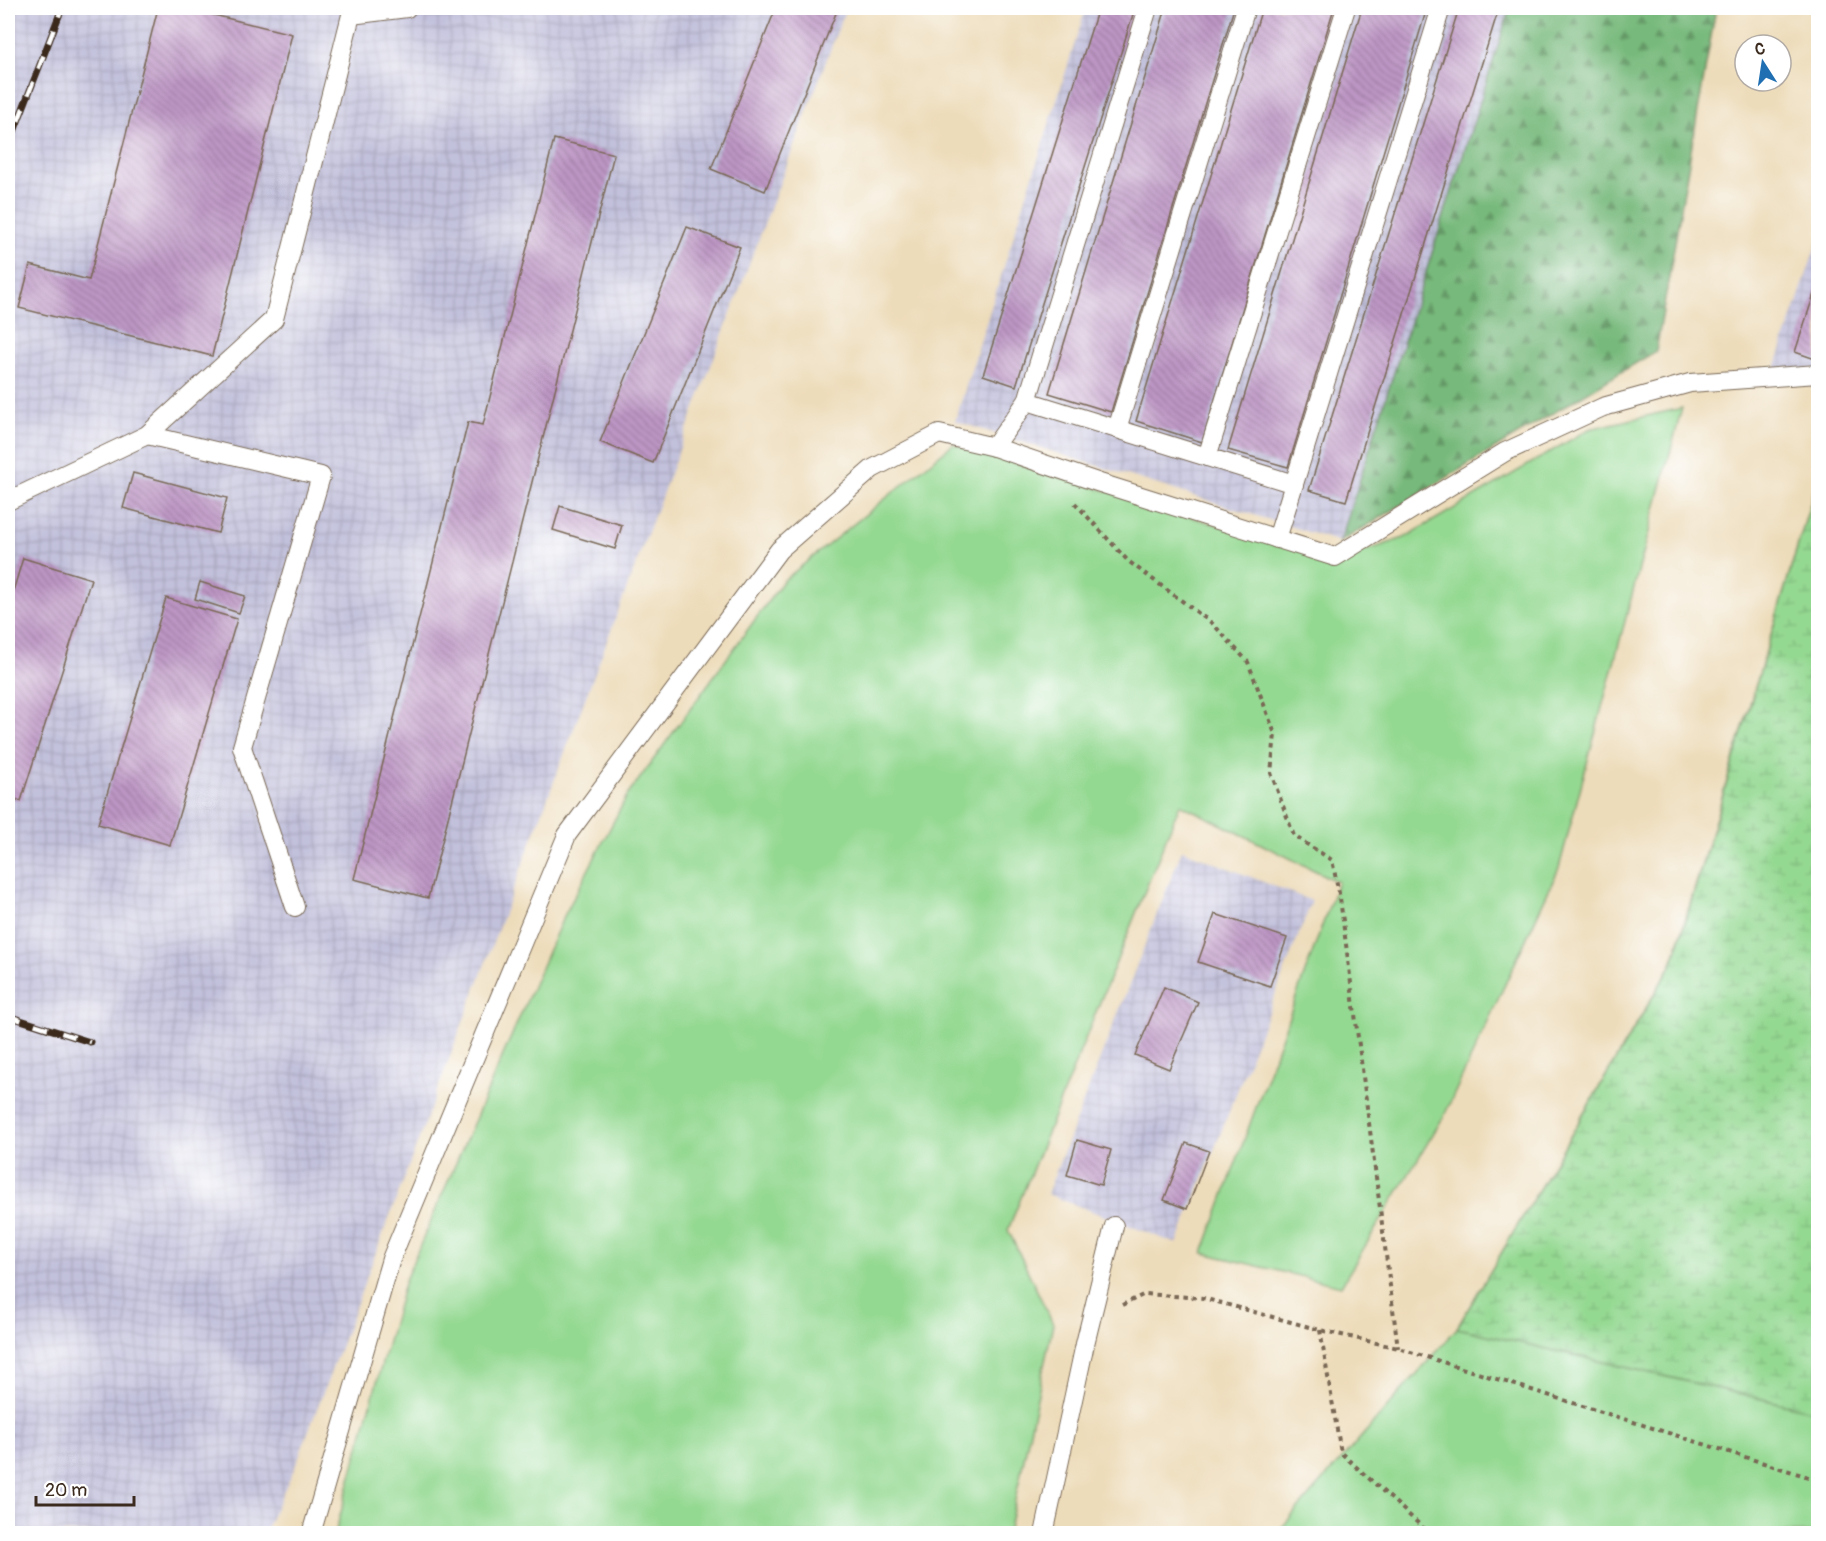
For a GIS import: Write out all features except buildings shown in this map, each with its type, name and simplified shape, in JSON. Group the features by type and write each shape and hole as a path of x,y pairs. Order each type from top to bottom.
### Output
{"lane":[{"path":"8,501 147,435 274,319 351,15 407,8"},
{"path":"994,447 1027,401 1148,8"},
{"path":"1117,429 1246,8"},
{"path":"1207,457 1346,8"},
{"path":"1277,538 1441,8"},
{"path":"311,1533 391,1259 567,835 778,550 872,469 939,434 994,447 1335,557 1505,452 1603,407 1690,383 1818,374"},
{"path":"1027,401 1294,484"},
{"path":"147,435 321,476 242,747 295,907"},
{"path":"1044,1533 1085,1344 1114,1226"}],"path":[{"path":"1068,495 1128,561 1214,624 1248,662 1275,734 1271,773 1294,836 1332,860 1340,898 1398,1348"},
{"path":"1114,1309 1145,1294 1203,1298 1320,1330 1398,1348 1818,1480"},
{"path":"1320,1330 1341,1453 1430,1533"}],"shaded area":[{"path":"8,8 846,8 295,1467 264,1533 8,1533"},
{"path":"1086,8 1510,8 1340,542 955,421"},
{"path":"1818,240 1818,389 1773,374"},
{"path":"1182,850 1312,901 1177,1244 1047,1194"}],"green space":[{"path":"1510,8 1716,8 1656,351 1340,542"},
{"path":"1682,408 1559,868 1444,1116 1341,1286 1203,1253 1338,882 1180,804 1008,1230 1053,1324 1008,1533 335,1534 405,1280 562,920 627,796 783,581 953,444 1335,561 1404,538 1589,429"},
{"path":"1818,478 1818,1533 1276,1534 1457,1328 1672,964"},
{"path":"1818,478 1818,1412 1457,1328 1673,963"}],"railway":[{"path":"8,147 62,8"},
{"path":"8,1016 90,1042"}]}
